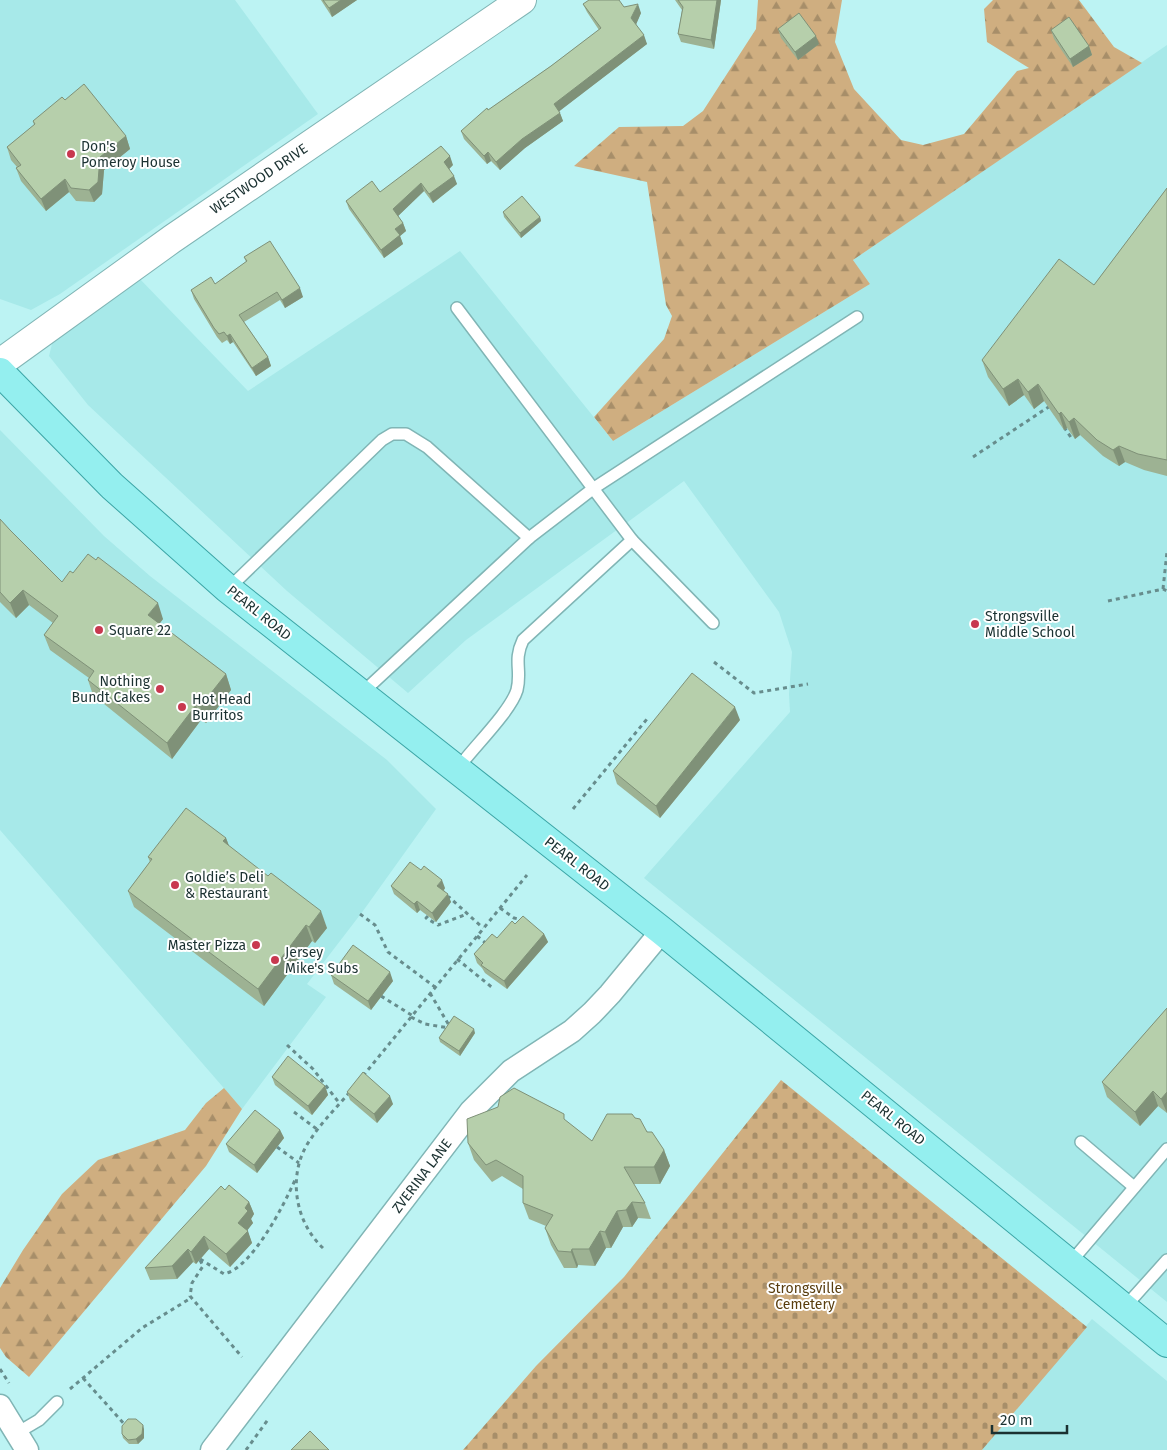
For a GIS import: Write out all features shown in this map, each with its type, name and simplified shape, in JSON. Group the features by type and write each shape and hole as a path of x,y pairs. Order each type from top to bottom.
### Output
{"main road":[{"name":"PEARL ROAD","path":"0,372 112,486 228,589 662,931 1167,1343"}],"street":[{"name":"WESTWOOD DRIVE","path":"0,363 172,239 522,0"},
{"name":"ZVERINA LANE","path":"212,1450 472,1111 511,1071 572,1031 592,1013 662,931"},
{"path":"0,1406 22,1442"}],"lane":[{"path":"457,308 632,540 713,623"},
{"path":"361,694 529,538 594,488 858,317"},
{"path":"228,589 382,440 392,434 406,434 427,447 529,538"},
{"path":"463,762 511,703 516,690 517,653 523,640 632,540"},
{"path":"1081,1142 1134,1188"},
{"path":"1070,1264 1167,1149"},
{"path":"1124,1308 1167,1260"},
{"path":"22,1442 39,1420 57,1402"}],"path":[{"path":"972,457 1050,406 1055,414"},
{"path":"1061,423 1072,439"},
{"path":"1163,588 1167,552"},
{"path":"1163,588 1167,591"},
{"path":"1108,601 1163,588"},
{"path":"714,662 754,693 808,684"},
{"path":"573,809 647,719"},
{"path":"357,1084 527,875"},
{"path":"447,899 449,897 483,928"},
{"path":"500,908 514,918 525,921"},
{"path":"360,914 375,926 388,952 435,987"},
{"path":"428,916 426,918 438,924 467,914"},
{"path":"477,936 490,948"},
{"path":"457,959 494,989"},
{"path":"382,996 425,1024 450,1028 430,993"},
{"path":"287,1045 313,1070 340,1104"},
{"path":"323,1248 314,1240 301,1217 297,1197 299,1163 310,1140 351,1090"},
{"path":"294,1112 318,1130"},
{"path":"277,1147 299,1163"},
{"path":"242,1357 191,1298 192,1283 203,1266 200,1260 224,1274 231,1273 245,1259 274,1224 285,1198 297,1178"},
{"path":"57,1402 142,1328 191,1298"},
{"path":"83,1378 127,1426"}],"shaded area":[{"path":"0,0 235,0 318,114 60,294 31,310 0,299"},
{"name":"Strongsville Middle School","path":"1167,45 1167,1302 644,878 790,712 789,694 792,652 779,612 684,481 466,640 408,693 287,591 88,405 49,356 53,340 138,277 248,391 460,251 613,441 870,284 853,260"},
{"path":"0,430 104,536 150,576 387,760 436,809 363,911 307,984 326,997 242,1109 0,830"},
{"path":"1092,1319 1167,1381 1167,1450 982,1450"}],"green space":[{"path":"758,0 842,0 835,42 854,89 901,140 923,145 964,134 1017,71 1029,68 987,42 984,9 993,0 1079,0 1114,47 1142,63 853,260 870,284 613,441 594,417 664,339 672,316 666,305 647,182 574,166 619,127 683,126 703,111 756,29"},
{"name":"Strongsville Cemetery","path":"781,1080 1087,1327 982,1450 463,1450 536,1366 624,1277"},
{"path":"224,1088 242,1109 206,1166 29,1377 6,1357 0,1348 0,1288 23,1250 62,1194 98,1160 185,1130 206,1103"}],"building":[{"path":"323,0 341,0 329,8"},
{"path":"589,0 619,0 624,7 638,4 631,18 644,35 554,104 560,113 522,139 496,162 488,152 484,156 461,131 487,108 488,110 551,66 601,28 583,4"},
{"path":"678,0 717,0 711,40 678,34 683,7"},
{"path":"799,13 816,36 795,52 778,29"},
{"path":"1069,17 1089,46 1070,59 1051,30"},
{"name":"Don's Pomeroy House","path":"84,84 126,136 100,157 98,182 89,190 71,188 65,179 41,199 16,168 21,165 7,147 35,124 33,121 62,97 65,100"},
{"path":"441,146 450,156 444,162 454,176 429,194 421,183 393,209 403,223 395,229 400,235 381,250 346,201 372,181 380,192"},
{"path":"1167,188 1167,460 1138,454 1119,446 1113,450 1097,440 1074,418 1069,422 1061,412 1059,414 1038,384 1028,392 1018,379 1003,389 982,360 1059,259 1094,285"},
{"path":"522,196 540,217 520,233 503,212"},
{"path":"270,241 300,288 282,300 277,292 239,315 268,357 252,368 230,334 227,336 224,332 219,334 214,328 191,290 211,277 215,284 247,261 244,257"},
{"path":"0,519 62,582 70,571 73,573 88,554 96,560 98,557 158,603 148,615 226,674 200,707 196,705 167,743 88,680 94,671 44,635 58,616 23,590 10,603 0,592"},
{"path":"692,673 735,707 656,806 613,771"},
{"path":"186,808 226,838 223,841 268,876 271,873 321,911 309,927 306,925 258,989 128,891 152,859 148,857"},
{"path":"410,862 421,870 424,866 442,880 437,886 448,894 432,913 417,901 414,904 391,886"},
{"path":"523,916 544,934 504,981 481,965 483,963 474,954 492,934 497,938 512,921 515,924"},
{"path":"353,945 390,972 368,1001 331,975"},
{"path":"1167,1008 1167,1092 1161,1099 1153,1091 1135,1112 1102,1082"},
{"path":"454,1016 474,1029 459,1051 439,1038"},
{"path":"288,1056 325,1086 308,1106 272,1077"},
{"path":"363,1072 390,1096 374,1114 347,1092"},
{"path":"514,1088 564,1114 564,1119 592,1141 607,1114 632,1114 635,1118 640,1119 647,1132 652,1132 664,1150 654,1167 624,1167 645,1203 632,1202 626,1210 617,1211 605,1232 600,1231 589,1249 572,1249 571,1252 558,1251 545,1228 553,1215 523,1203 523,1176 496,1160 486,1165 468,1143 467,1119 498,1107 500,1097"},
{"path":"255,1110 280,1130 254,1165 226,1144"},
{"path":"229,1185 249,1202 245,1208 248,1211 238,1223 248,1231 226,1254 204,1236 191,1252 188,1249 172,1266 145,1268 221,1186 225,1190"},
{"path":"128,1419 136,1419 143,1425 142,1434 136,1439 128,1440 122,1434 122,1426"},
{"path":"310,1431 329,1450 291,1450"}],"place":[{"name":"Don's Pomeroy House","path":"71,154"},
{"name":"Strongsville Middle School","path":"975,624"},
{"name":"Square 22","path":"99,630"},
{"name":"Nothing Bundt Cakes","path":"160,689"},
{"name":"Hot Head Burritos","path":"182,707"},
{"name":"Goldie’s Deli & Restaurant","path":"175,885"},
{"name":"Master Pizza","path":"256,945"},
{"name":"Jersey Mike's Subs","path":"275,960"}]}
